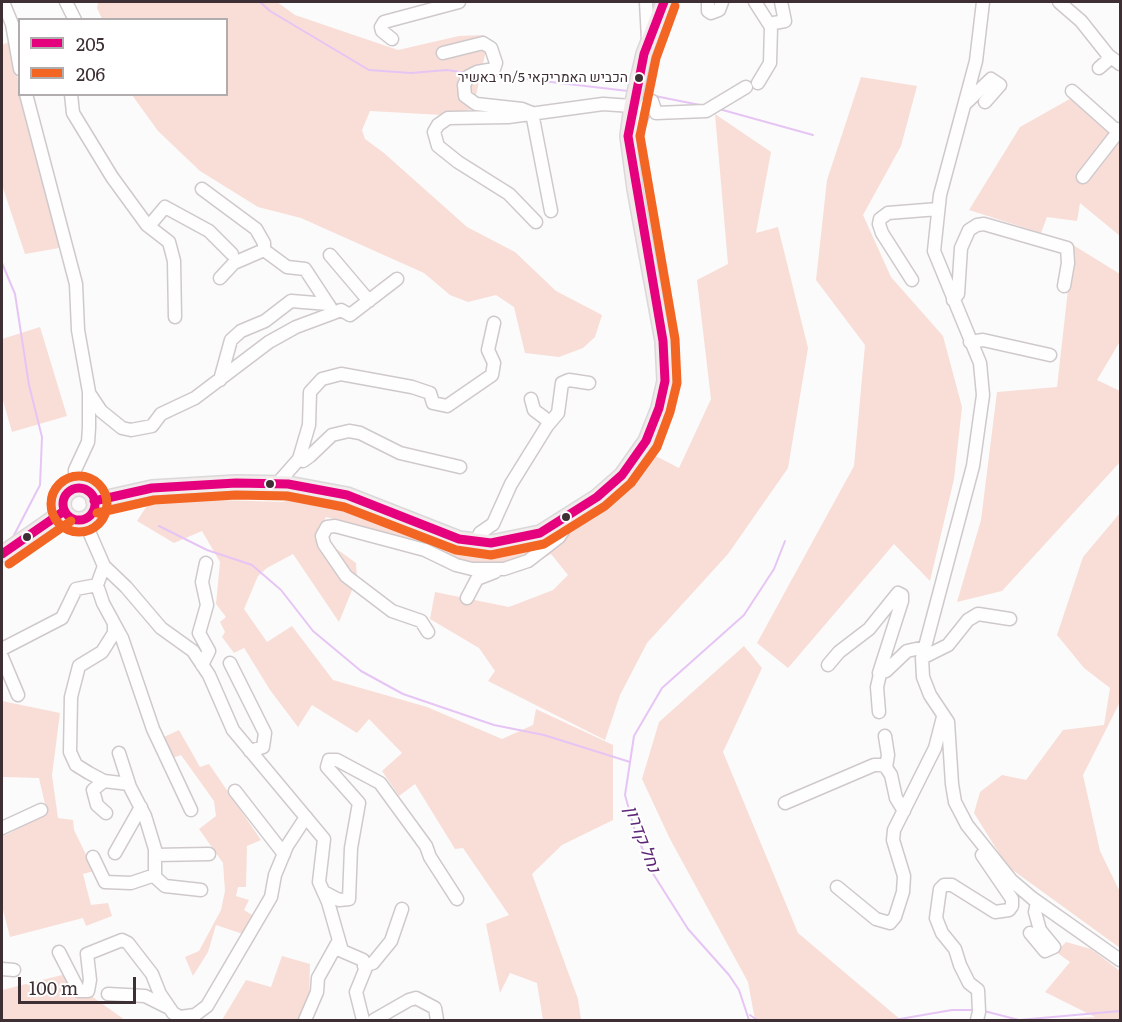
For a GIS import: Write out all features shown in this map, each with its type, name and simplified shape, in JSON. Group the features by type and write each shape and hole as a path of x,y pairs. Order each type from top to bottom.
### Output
{"main road":[{"path":"94,501 152,488 236,483 277,484 347,495 459,539 491,543 540,533 597,497 622,475 646,441 659,408 665,381 663,341 629,151 628,128 648,41 664,2"},
{"path":"76,489 86,490 94,501 94,510 84,520 75,520 64,511 65,497 76,489"},
{"path":"2,554 64,511"}],"street":[{"path":"3,2 12,24 18,58"},
{"path":"66,2 74,18"},
{"path":"392,39 382,32 381,27 384,22 459,2"},
{"path":"646,2 648,41"},
{"path":"708,2 708,10 711,13 719,10 723,2"},
{"path":"628,128 639,125 647,103 652,101 656,113 706,111 752,85 770,63 771,27 754,2"},
{"path":"771,27 774,23 785,21 781,2"},
{"path":"983,2 976,61 938,209 934,251 983,378 981,421 973,466 924,652 923,677 930,695 944,714 950,738 949,764 956,802 967,825 1011,880 1037,902 1120,960"},
{"path":"1059,2 1081,21 1108,55 1120,64"},
{"path":"443,53 488,43 495,56 494,69 469,76 464,85 465,96 476,104 522,109 532,113"},
{"path":"1099,68 1107,61 1108,55"},
{"path":"964,105 991,79 1000,85 985,102"},
{"path":"1072,91 1119,131 1083,177"},
{"path":"27,96 73,267 78,330 88,392 88,442 75,470 76,489"},
{"path":"71,96 73,113 89,141 149,226 169,242 172,252 175,317"},
{"path":"536,222 509,194 458,162 438,146 434,132 448,118 508,117 603,104 632,106"},
{"path":"532,113 551,211"},
{"path":"202,189 256,229 264,243 264,250"},
{"path":"149,226 165,207 209,231 232,254"},
{"path":"912,280 882,233 880,219 888,213 938,209"},
{"path":"953,300 958,294 961,248 969,230 984,224 1067,248 1068,263 1064,286"},
{"path":"220,279 234,263 264,250"},
{"path":"264,250 287,267 305,269 331,308"},
{"path":"330,255 369,301"},
{"path":"219,381 231,340 241,331 265,321 291,302 341,310 350,315 397,279"},
{"path":"88,392 110,420 122,428 141,429 152,426 160,414 195,399 269,342 331,308"},
{"path":"277,484 299,459 309,425 310,392 322,379 342,374 399,387 412,387 430,393 433,403 447,406 492,375 495,363 488,350 494,323"},
{"path":"969,342 983,340 1050,355"},
{"path":"476,542 480,533 493,524 511,484 558,413 562,383 569,380 589,383"},
{"path":"531,399 534,410 550,422"},
{"path":"299,459 303,461 333,435 349,431 400,453 460,467"},
{"path":"84,520 104,566 126,587 161,628 193,651 234,730 324,839 319,882 342,951 363,960 364,966 356,993 363,1020"},
{"path":"467,598 477,579 528,561 559,537 563,531 560,520"},
{"path":"428,632 421,621 392,611 346,576 324,543 322,536 327,527 335,526 425,550 456,565 472,569 504,569"},
{"path":"202,665 209,651 199,633 207,605 202,582 206,563"},
{"path":"104,566 97,585 122,638 153,729 191,810"},
{"path":"2,649 62,618 76,590 97,585"},
{"path":"828,665 839,652 869,629 895,596 901,593 902,601 877,687 879,712"},
{"path":"880,674 907,651 924,652 948,645 968,620 978,614 1011,619"},
{"path":"114,625 114,633 102,652 79,666 70,697 70,752 74,761 104,782 129,784"},
{"path":"2,657 18,695"},
{"path":"230,663 265,733 263,747 250,751"},
{"path":"837,886 876,919 885,923 892,921 901,899 903,876 893,840 894,830 935,748 944,714"},
{"path":"885,736 888,755 886,767 891,775 896,798 904,811"},
{"path":"119,753 129,784 141,807 155,855 155,875 165,886 201,890"},
{"path":"324,892 339,900 350,899 351,848 359,803 327,767 329,760 337,760 380,783 426,846 430,857 456,899"},
{"path":"784,803 874,765 886,767"},
{"path":"104,782 93,790 97,806 106,813"},
{"path":"235,791 284,854"},
{"path":"115,854 141,807"},
{"path":"2,828 41,810"},
{"path":"108,994 145,996 168,1007 180,1017 189,1017 207,1006 271,897 284,854 306,817"},
{"path":"977,1020 978,990 969,982 955,950 942,933 936,918 940,889 944,885 952,885 995,912 1009,910 1012,906 1012,899 981,853 984,848"},
{"path":"155,855 209,854"},
{"path":"93,857 105,882 131,883 155,875"},
{"path":"1030,933 1045,951 1054,947 1040,930 1035,912 1037,902"},
{"path":"364,966 373,963 391,941 402,909"},
{"path":"59,952 80,991 88,991 90,980 87,954 122,940 128,943 152,974 168,1007"},
{"path":"305,1020 317,992 318,978 338,942"},
{"path":"374,1020 416,998 435,1008 437,1020"}],"shaded area":[{"path":"98,2 277,2 295,15 398,50 459,36 484,35 487,46 473,109 443,115 370,111 362,130 365,139 384,153 467,227 515,252 556,291 602,315 595,337 583,348 559,357 525,353 514,307 496,295 468,302 450,295 424,273 301,218 258,207 200,171 158,131 133,96 228,96 228,18 102,18 97,8"},
{"path":"9,42 18,79 18,96 22,96 59,248 25,254 2,185 2,45"},
{"path":"861,77 917,86 901,146 863,215 891,277 943,336 962,407 954,479 930,581 894,544 788,668 757,643 854,466 865,345 816,280 827,180"},
{"path":"1075,96 1120,123 1120,236 1080,203 1077,221 1047,217 1041,233 969,210 1020,127"},
{"path":"715,114 771,152 756,233 778,227 808,348 788,468 728,554 647,643 620,695 605,740 488,681 495,671 479,648 430,619 435,592 509,607 553,590 568,575 551,554 527,567 467,563 405,540 326,517 316,534 356,563 357,578 339,622 293,554 267,568 258,576 244,609 267,642 292,626 333,680 427,707 502,739 533,725 536,709 613,745 613,820 562,845 532,874 578,999 581,1020 543,1020 537,983 510,973 500,993 486,924 509,915 463,848 455,849 415,784 399,796 382,771 402,753 369,719 357,733 312,705 298,727 270,690 244,648 234,653 222,637 225,632 220,622 226,617 216,604 220,562 202,531 174,543 137,521 152,498 284,502 289,493 357,508 423,536 482,554 520,550 586,517 648,452 679,468 711,399 697,280 728,264"},
{"path":"1073,245 1120,274 1119,343 1097,380 1120,391 1120,462 1002,591 957,602 981,520 997,392 1057,387"},
{"path":"40,327 67,416 12,432 2,397 2,339"},
{"path":"1120,513 1120,702 1083,775 1100,851 1120,892 1120,948 1007,866 974,813 980,792 1002,775 1026,780 1063,730 1104,725 1110,688 1084,668 1057,635 1083,557"},
{"path":"744,646 762,668 723,752 798,933 901,1020 755,1020 748,982 670,839 642,779 659,722"},
{"path":"2,701 60,713 52,775 58,818 73,820 74,830 94,871 83,874 91,905 108,903 112,916 86,926 83,918 10,937 2,906 2,834 6,835 47,813 39,778 3,777 2,784"},
{"path":"179,730 200,767 209,764 261,840 247,846 246,887 238,887 236,896 249,900 244,910 254,916 243,934 216,925 208,952 193,976 185,957 199,951 221,910 225,891 223,863 199,829 216,816 214,801 181,755 170,759 164,737"},
{"path":"1066,942 1091,949 1120,971 1120,1020 1043,1020 1095,1017 1045,992 1070,962 1056,952"},
{"path":"282,956 310,964 309,1002 299,1020 222,1020 246,980 271,987"},
{"path":"62,975 125,1020 2,1020 2,990"}],"waterway":[{"path":"260,2 270,11 369,70 411,73 447,70 467,73"},
{"path":"491,75 628,91"},
{"path":"640,93 705,106"},
{"path":"719,109 813,135"},
{"path":"2,263 15,294 29,385 42,437 40,485 12,539"},
{"path":"159,526 207,550 252,565 281,590 313,631 361,671 403,694 494,725 544,735 630,762"},
{"name":"נחל קדרון","path":"749,1020 739,990 729,975 688,929 652,872 635,831 625,795 634,736 662,688 744,615 774,569 785,541"},
{"path":"894,1020 952,1010 975,1010"},
{"path":"984,1011 1019,1020 1120,1011"},
{"path":"750,1015 757,1020"}],"transit line":[{"name":"205","path":"94,501 152,488 236,483 288,484 347,495 459,539 491,543 540,533 597,497 622,475 646,441 659,408 665,381 663,341 628,136 644,54 664,2"},
{"name":"206","path":"97,513 154,500 236,495 287,496 344,507 456,550 491,555 544,544 605,506 631,483 657,447 670,412 677,383 675,339 640,136 656,58 675,6"},
{"name":"206","path":"79,476 90,478 99,484 105,493 107,504 105,515 99,524 90,530 79,532 68,530 59,524 53,515 51,504 53,493 59,484 68,478 79,476"},
{"name":"205","path":"79,488 90,493 95,504 90,515 79,520 68,515 63,504 68,493 79,488"},
{"name":"205","path":"2,554 64,511"},
{"name":"206","path":"9,564 71,521"}],"place":[{"name":"הכביש האמריקאי 5/חי באשיר","path":"639,78"}]}
